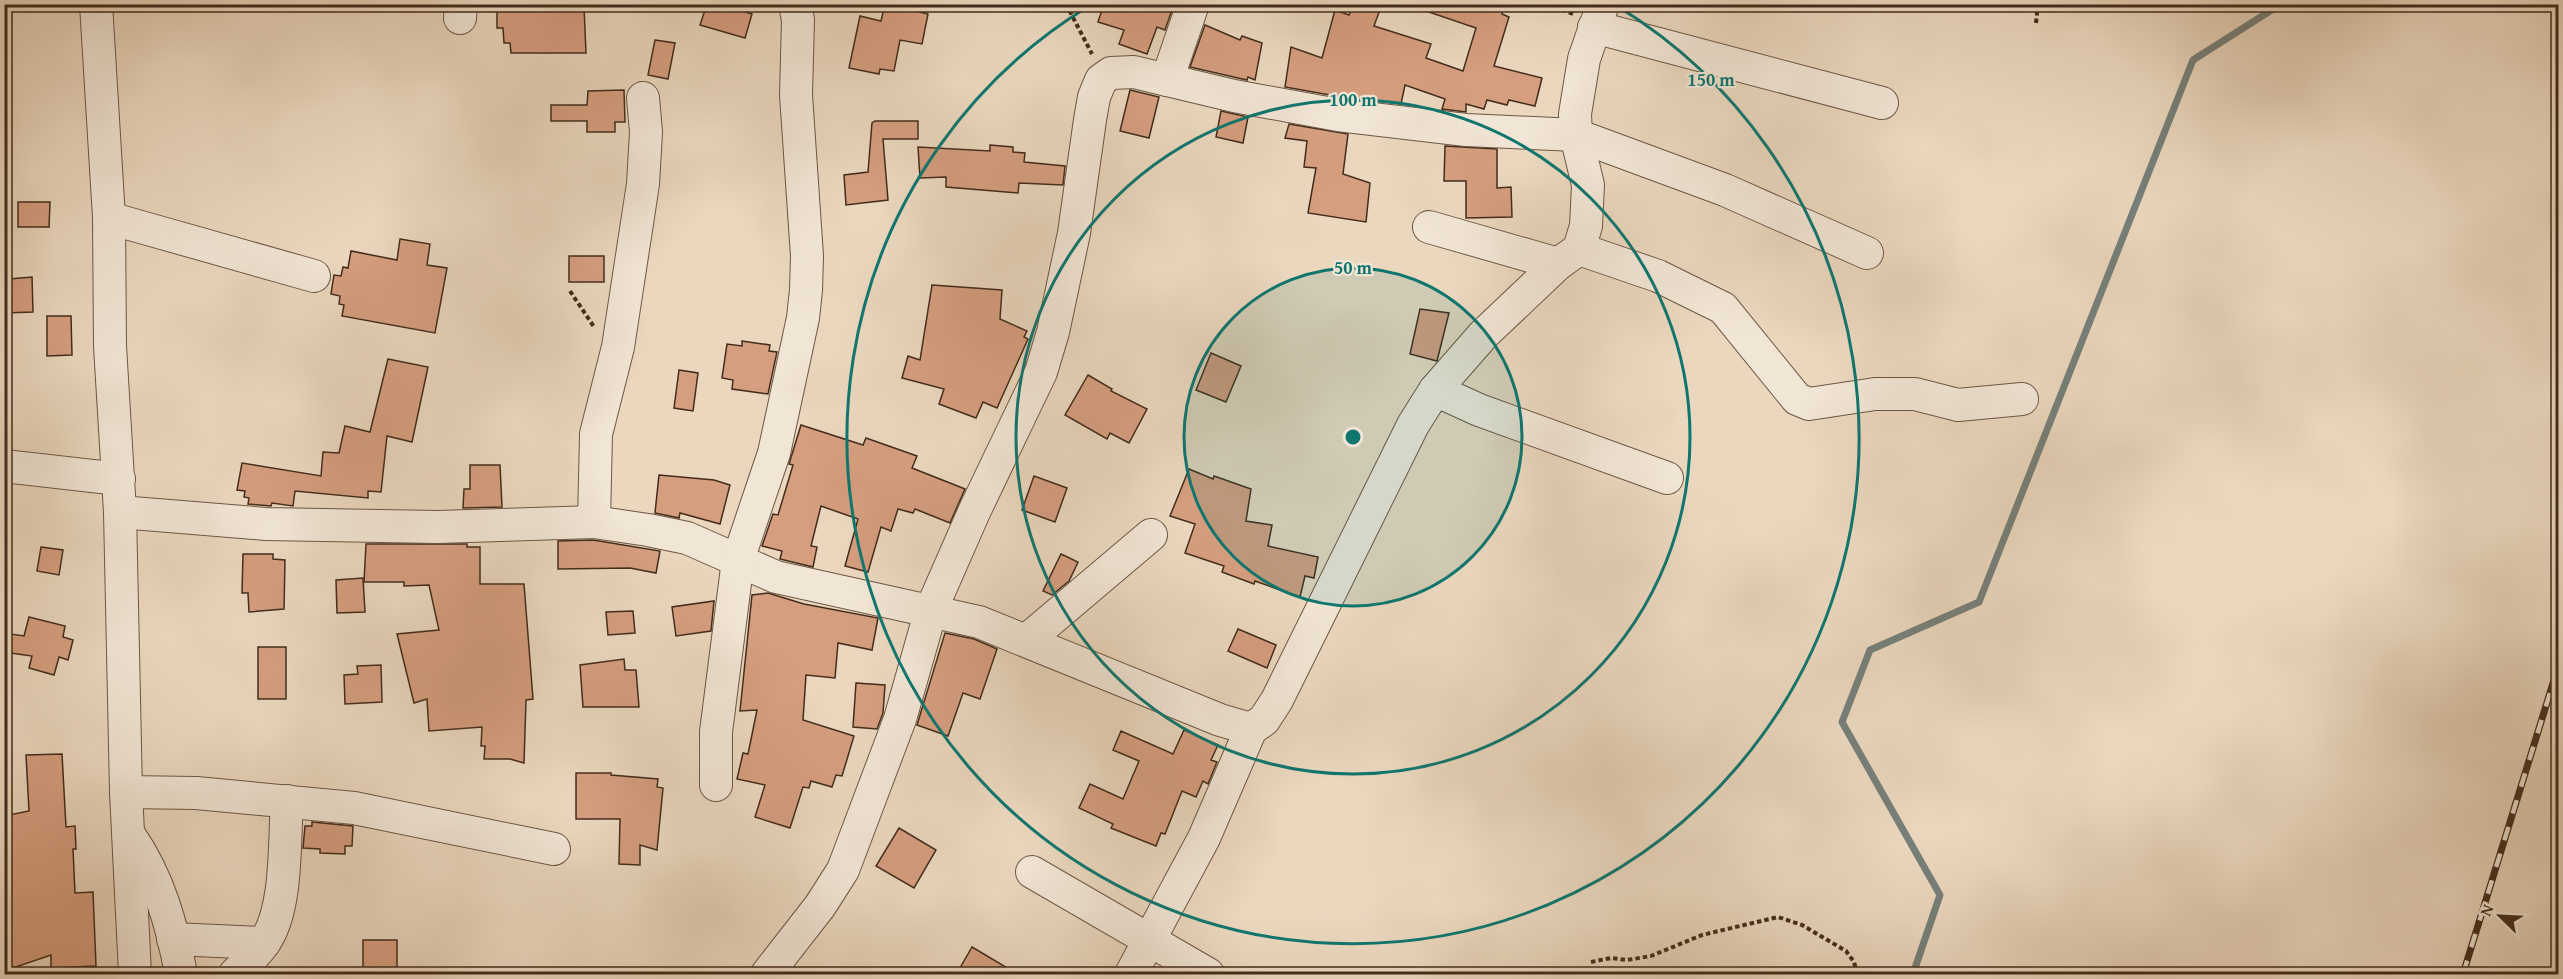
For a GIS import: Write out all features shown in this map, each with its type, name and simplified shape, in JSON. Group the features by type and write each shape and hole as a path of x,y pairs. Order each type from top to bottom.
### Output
{"street":[{"path":"96,4 109,218 111,346 120,512 126,792 135,975"},
{"path":"716,785 716,732 738,560 774,453 801,328 806,290 807,256 796,95 798,20 795,4"},
{"path":"1167,80 1193,4"},
{"path":"1131,975 1204,838 1251,729 1264,720 1277,700 1413,425 1435,390 1484,334 1568,257 1586,226 1588,185 1576,135 1578,89 1598,16 1882,103"},
{"path":"767,975 815,914 843,870 900,719 931,610 974,512 1041,372 1053,332 1074,233 1094,97 1101,80 1111,73 1134,72 1234,96 1338,115 1466,130 1576,135 1725,190 1867,253"},
{"path":"594,522 596,434 618,347 642,184 646,132 643,98"},
{"path":"109,218 314,276"},
{"path":"1429,227 1658,276 1723,309 1797,399 1809,404 1875,394 1915,394 1958,405 2022,399"},
{"path":"1435,390 1479,410 1667,478"},
{"path":"4,466 119,479"},
{"path":"120,512 266,524 459,527 594,522 687,538 776,577 979,622 1220,720 1251,729"},
{"path":"1027,640 1151,535"},
{"path":"126,792 196,794 374,811 554,849"},
{"path":"236,975 264,943 276,916 281,897 287,801"},
{"path":"128,834 150,868 160,893 181,975"},
{"path":"1032,872 1208,975"},
{"path":"173,939 264,943"}],"path":[{"path":"1066,4 1092,55 1101,80"},
{"path":"2037,23 2038,4"},
{"path":"1591,963 1611,958 1626,960 1651,956 1702,935 1778,917 1802,925 1846,951 1854,962 1857,975"}],"building":[{"path":"707,4 734,4 732,8 752,14 745,38 700,25"},
{"path":"885,4 928,14 922,44 900,40 894,71 880,69 879,74 849,68 860,16 881,21"},
{"path":"1104,4 1157,4 1172,10 1165,30 1157,27 1147,54 1119,44 1124,30 1098,22"},
{"path":"1353,4 1382,4 1374,26 1431,44 1426,58 1463,71 1476,28 1417,8 1417,4 1460,4 1482,11 1484,4 1505,4 1502,14 1509,17 1494,66 1542,78 1535,106 1509,100 1507,105 1487,100 1484,109 1466,104 1466,112 1442,109 1445,99 1405,85 1401,104 1285,87 1291,47 1322,58 1335,10 1349,15"},
{"path":"562,5 562,8 584,7 586,53 511,53 510,43 504,43 503,28 497,28 497,6"},
{"path":"1205,25 1240,40 1242,36 1262,43 1255,80 1190,67"},
{"path":"655,40 675,43 668,79 648,75"},
{"path":"624,90 625,122 615,122 615,132 587,132 587,121 551,121 551,105 587,105 588,91"},
{"path":"1130,90 1159,97 1149,138 1120,131"},
{"path":"1221,111 1248,117 1243,143 1216,137"},
{"path":"875,121 918,121 918,139 883,139 888,200 846,205 844,175 868,172 872,123"},
{"path":"1289,124 1348,134 1343,174 1370,183 1366,222 1308,213 1316,168 1304,167 1307,141 1285,138"},
{"path":"990,145 1013,147 1013,152 1025,153 1024,162 1065,166 1063,185 1019,183 1018,193 946,187 946,177 920,178 918,147 990,151"},
{"path":"1445,146 1497,149 1497,188 1511,187 1512,217 1466,218 1466,181 1444,181"},
{"path":"18,202 50,202 49,227 18,227"},
{"path":"400,239 430,244 427,265 447,268 435,333 342,316 344,305 339,304 340,296 331,294 334,275 341,276 343,267 348,268 351,251 397,260"},
{"path":"569,256 604,256 604,282 569,282"},
{"path":"32,277 33,312 4,313 4,283 9,283 9,279"},
{"path":"932,285 1002,290 1000,319 1027,331 1024,337 1028,339 997,408 983,402 976,418 939,404 944,389 902,378 908,356 920,360"},
{"path":"1420,309 1449,313 1437,361 1410,354"},
{"path":"47,316 71,316 72,355 47,356"},
{"path":"742,341 770,345 769,351 777,352 768,394 732,389 733,380 722,378 727,344 742,346"},
{"path":"1211,353 1241,366 1226,402 1196,390"},
{"path":"388,359 428,367 412,442 387,436 381,492 368,491 368,498 295,491 293,506 272,503 271,506 248,504 249,498 244,497 245,491 237,490 242,463 321,476 323,452 339,453 345,426 370,432"},
{"path":"679,370 698,373 693,411 674,408"},
{"path":"1088,375 1112,389 1111,391 1147,409 1129,443 1110,433 1107,439 1065,415"},
{"path":"801,425 863,445 866,438 917,456 912,468 965,489 950,523 915,509 913,513 898,509 891,531 881,527 868,572 845,566 858,519 821,506 811,546 817,547 813,567 780,559 782,551 762,546 773,514 778,515 793,465 789,464"},
{"path":"470,465 500,465 502,507 463,508 464,489 470,489"},
{"path":"1189,469 1213,479 1214,476 1251,489 1246,521 1272,525 1268,546 1318,557 1314,578 1305,576 1300,597 1222,572 1224,566 1185,553 1195,524 1170,516"},
{"path":"659,475 714,480 730,485 720,524 680,513 679,518 655,513"},
{"path":"1034,476 1067,488 1055,522 1022,510"},
{"path":"593,540 660,551 656,573 630,568 558,569 558,541"},
{"path":"366,544 467,544 467,547 480,547 480,584 524,584 533,699 526,700 524,763 510,759 484,759 485,746 481,746 482,727 429,731 427,699 414,703 397,634 439,630 429,585 404,586 404,582 364,582"},
{"path":"41,547 63,550 59,575 37,571"},
{"path":"243,554 273,554 273,559 285,560 284,609 249,612 248,593 242,593"},
{"path":"1061,554 1078,562 1069,581 1052,595 1043,591"},
{"path":"363,578 365,612 337,613 336,580"},
{"path":"768,593 804,604 878,618 872,650 838,643 835,678 806,675 803,720 854,736 842,776 836,775 832,787 811,781 809,788 803,787 790,828 755,817 765,785 737,779 743,753 748,754 757,710 740,711 752,595"},
{"path":"714,601 711,631 676,636 672,607"},
{"path":"633,611 635,633 608,635 606,612"},
{"path":"29,617 65,626 63,637 73,640 68,660 59,657 54,675 29,668 32,656 4,652 4,633 24,636"},
{"path":"1238,629 1276,645 1267,668 1228,651"},
{"path":"945,633 974,639 997,649 980,699 963,693 948,736 917,725"},
{"path":"258,647 286,647 286,699 258,699"},
{"path":"624,659 625,670 636,670 639,707 583,707 580,665"},
{"path":"381,665 382,702 345,704 344,675 358,674 357,666"},
{"path":"856,683 885,685 883,713 877,729 853,727"},
{"path":"1184,730 1218,745 1211,760 1217,762 1208,784 1203,781 1196,797 1182,791 1165,834 1161,833 1156,846 1111,828 1113,824 1079,808 1090,784 1123,799 1139,761 1113,750 1121,731 1173,754"},
{"path":"62,754 66,827 75,826 76,849 73,849 75,893 93,892 96,966 51,968 51,955 4,971 4,816 29,811 26,755"},
{"path":"576,773 611,773 611,775 658,779 657,787 663,788 657,850 640,845 640,865 619,864 620,819 576,819"},
{"path":"312,822 353,826 352,846 345,846 345,854 320,853 320,849 303,848 305,826 312,826"},
{"path":"899,828 936,850 914,888 876,866"},
{"path":"363,940 397,940 397,975 363,975"},
{"path":"972,947 1019,975 956,975"}],"waterway":[{"path":"1913,974 1940,895 1842,722 1870,650 1979,602 2193,60 2281,4"}],"railway":[{"path":"2463,974 2558,667"}]}
